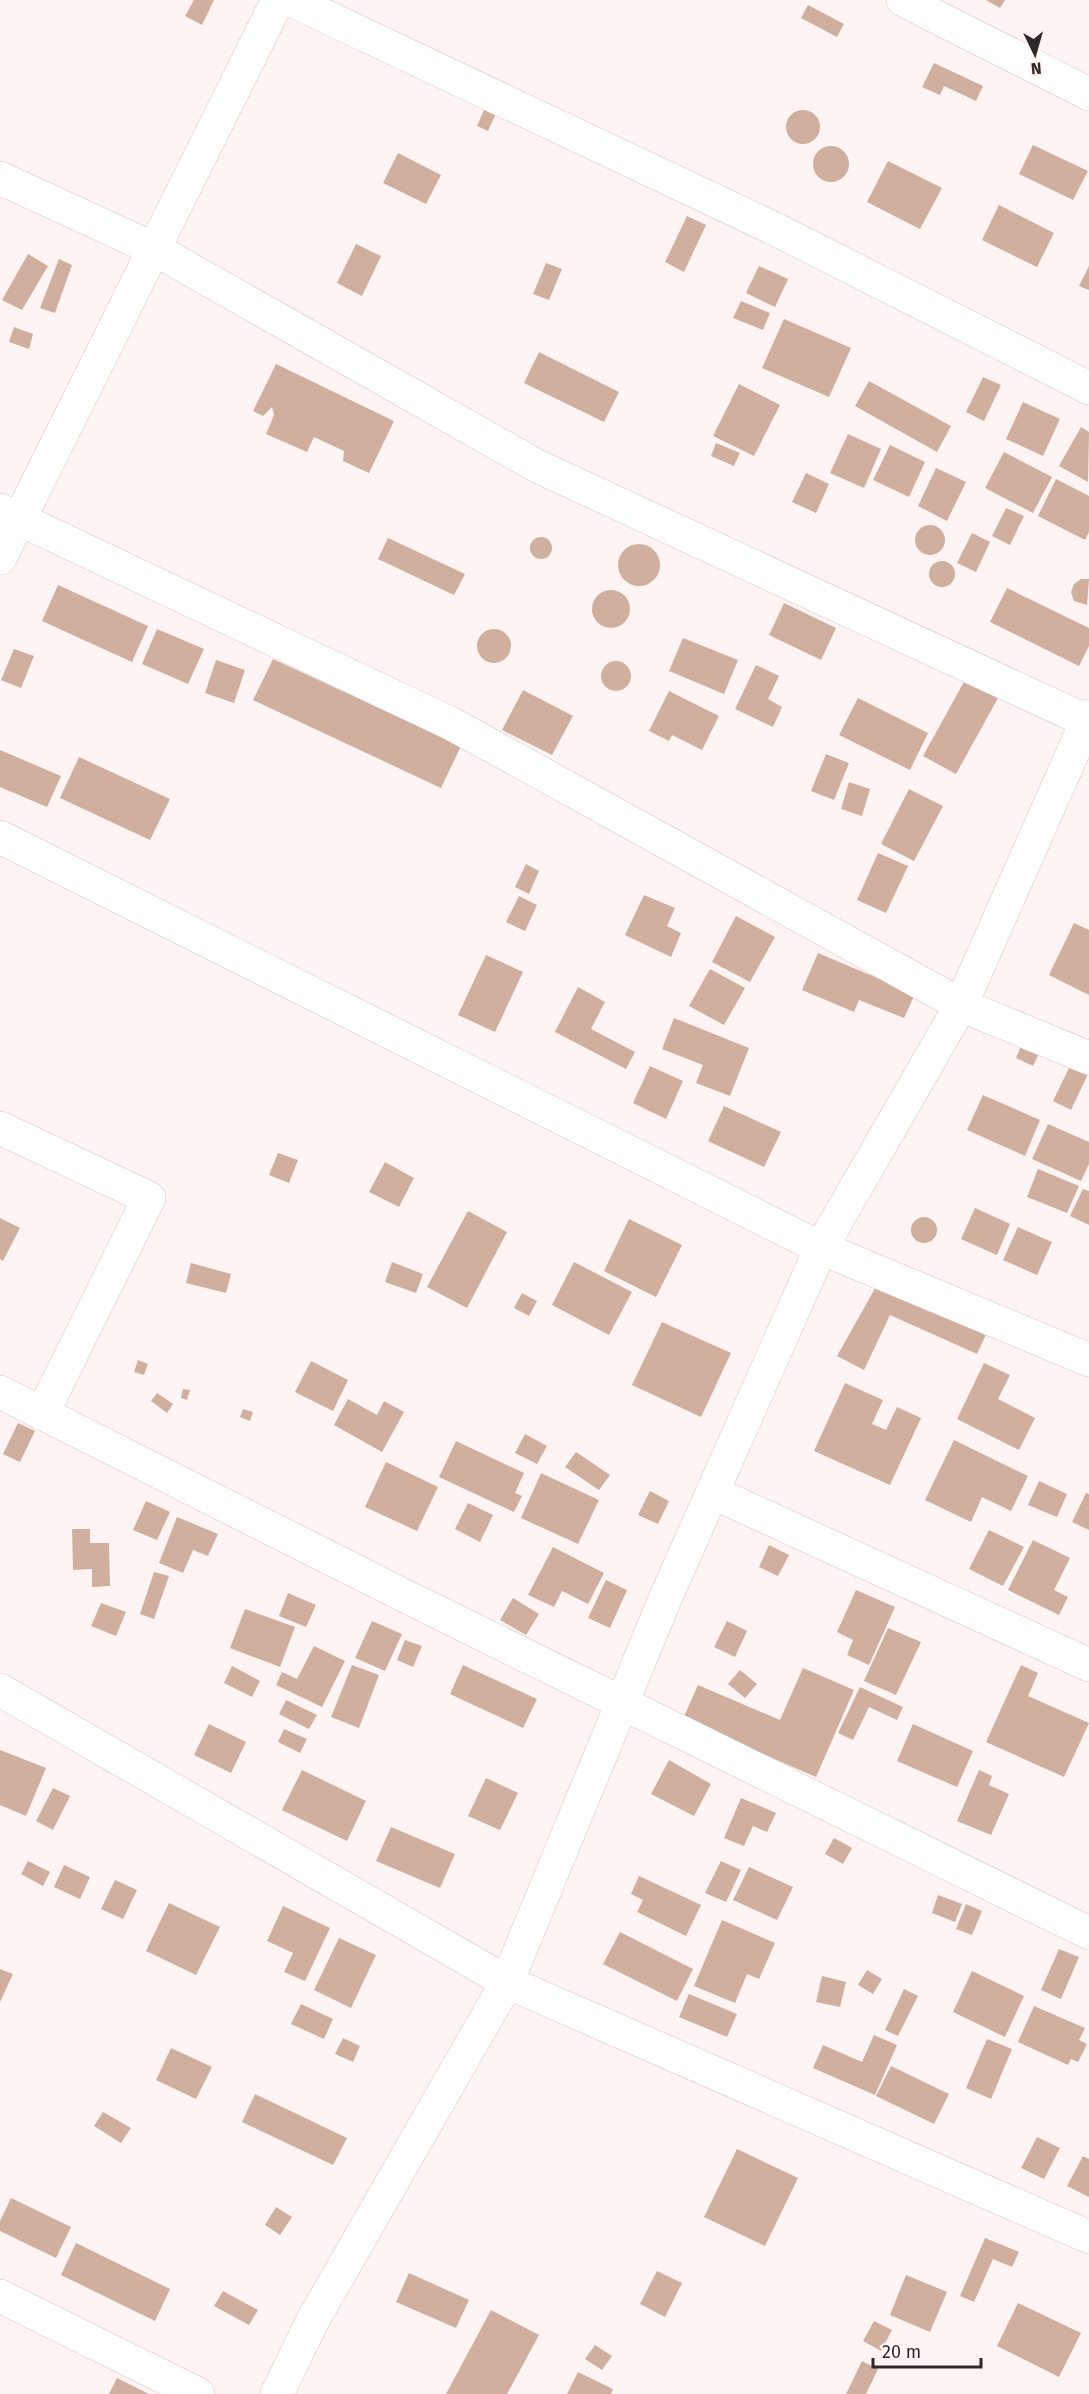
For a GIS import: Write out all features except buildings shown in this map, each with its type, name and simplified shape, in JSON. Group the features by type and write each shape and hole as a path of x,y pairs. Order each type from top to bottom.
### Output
{"street":[{"path":"0,558 10,514 154,249 278,0"},
{"path":"291,0 777,230 1089,388"},
{"path":"903,0 1089,94"},
{"path":"0,178 154,249 537,466 1088,720 961,1005 821,1248 622,1701 507,1982 313,2320 278,2394"},
{"path":"10,514 452,724 961,1005 1089,1058"},
{"path":"0,837 821,1248 1089,1360"},
{"path":"0,1128 149,1198 42,1414"},
{"path":"0,1392 409,1598 1089,1933"},
{"path":"714,1493 1089,1665"},
{"path":"0,1690 507,1982 1089,2237"},
{"path":"0,2296 198,2394"}]}
